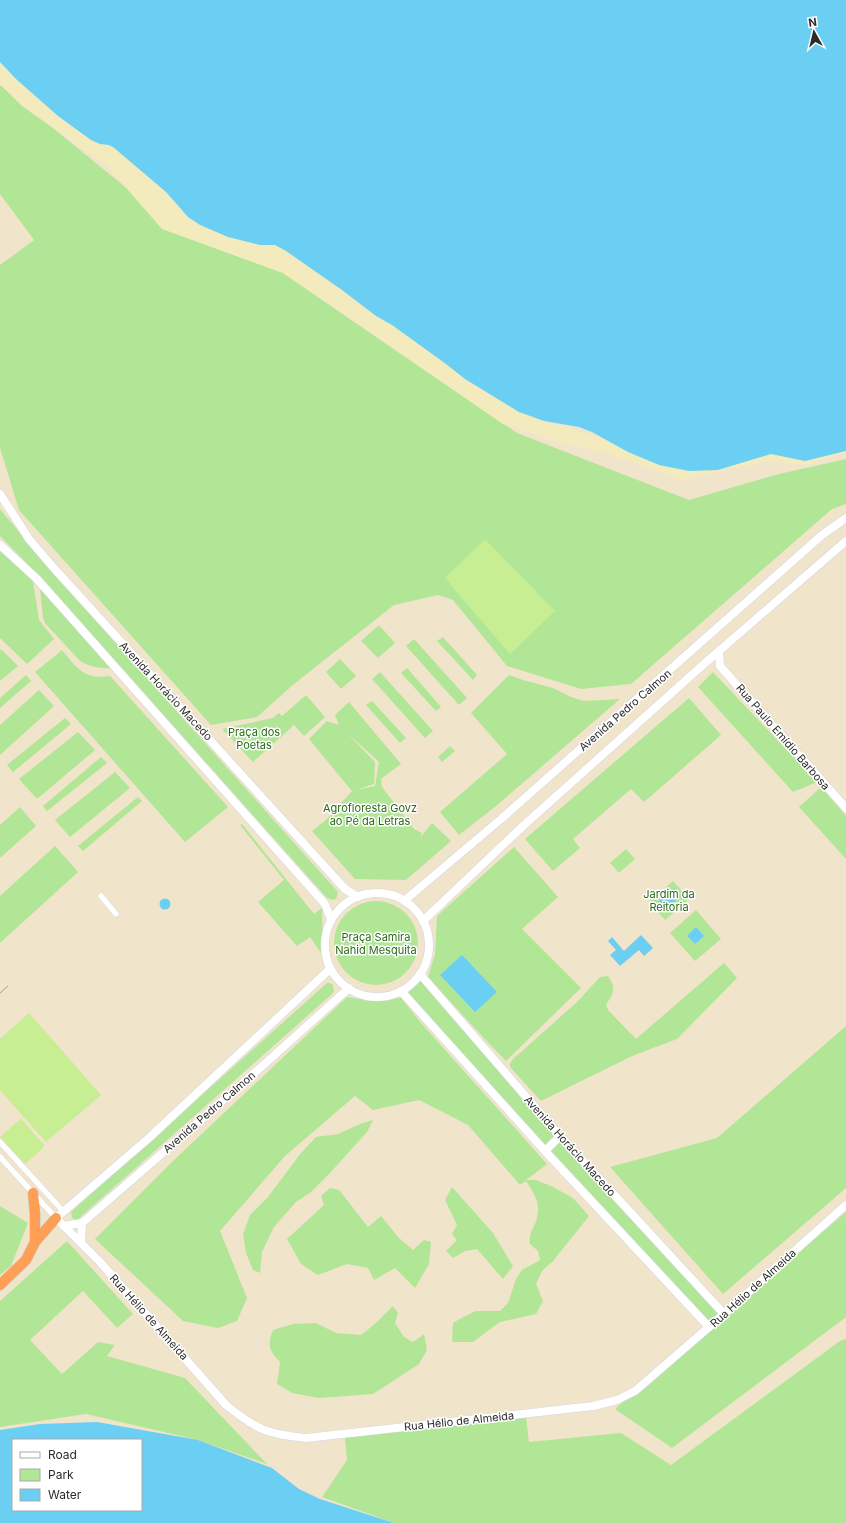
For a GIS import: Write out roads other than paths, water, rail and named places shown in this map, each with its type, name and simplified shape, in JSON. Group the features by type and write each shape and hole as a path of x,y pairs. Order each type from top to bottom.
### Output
{"highway":[{"path":"33,1193 35,1242"},
{"path":"0,1285 26,1260 35,1242 59,1214"}],"street":[{"name":"Avenida Horácio Macedo","path":"0,494 29,539 135,658 346,889 358,897"},
{"path":"0,501 7,506"},
{"name":"Avenida Pedro Calmon","path":"404,901 500,819 822,535 846,518"},
{"name":"Avenida Pedro Calmon","path":"423,921 523,826 704,664 846,541"},
{"name":"Avenida Horácio Macedo","path":"0,545 37,579 122,674 325,904 331,919"},
{"path":"704,664 720,666 719,651"},
{"name":"Rua Paulo Emídio Barbosa","path":"720,666 846,808"},
{"path":"374,894 390,895 404,901 415,910 423,921 428,934 429,948 426,962 420,974 412,984 401,991 388,995 375,997 361,994 349,988 330,970 327,959 325,945 331,919 344,905 358,897 374,894"},
{"path":"101,896 116,914"},
{"name":"Avenida Pedro Calmon","path":"59,1214 150,1137 330,970"},
{"name":"Avenida Horácio Macedo","path":"420,974 560,1136 724,1314"},
{"name":"Avenida Pedro Calmon","path":"82,1223 349,988"},
{"name":"Avenida Horácio Macedo","path":"401,991 545,1151 709,1327"},
{"path":"545,1151 560,1136"},
{"path":"0,1142 59,1214"},
{"path":"0,1157 33,1193 59,1214"},
{"name":"Rua Hélio de Almeida","path":"59,1214 64,1226 81,1242 158,1326 226,1405 252,1424 265,1431 278,1435 306,1438 593,1406 618,1400 635,1391 846,1205"},
{"path":"64,1226 82,1223 81,1242"}],"water":[{"path":"0,0 846,0 846,451 805,461 771,454 718,470 689,471 659,465 628,452 592,432 579,427 544,421 519,412 465,379 392,325 376,316 286,251 275,245 260,245 228,237 200,225 188,217 166,192 113,147 91,140 58,116 16,79 0,62"},
{"path":"674,888 681,896 665,909 658,902"},
{"path":"163,899 167,899 169,900 169,908 163,909 160,906 160,902"},
{"path":"696,927 704,936 695,944 687,936"},
{"path":"641,935 653,948 644,956 639,950 620,966 610,955 616,950 608,941 612,937 624,951"},
{"path":"462,955 497,992 475,1012 440,975"},
{"path":"97,1422 198,1440 272,1468 299,1489 320,1499 394,1523 0,1523 0,1430 40,1424"}],"tram line":[{"path":"0,993 8,986"}],"park label":[{"name":"Praça dos Poetas","path":"254,738"},
{"name":"Agrofloresta Govz ao Pé da Letras","path":"370,814"},
{"name":"Jardim da Reitoria","path":"669,900"},
{"name":"Praça Samira Nahid Mesquita","path":"376,943"}]}
